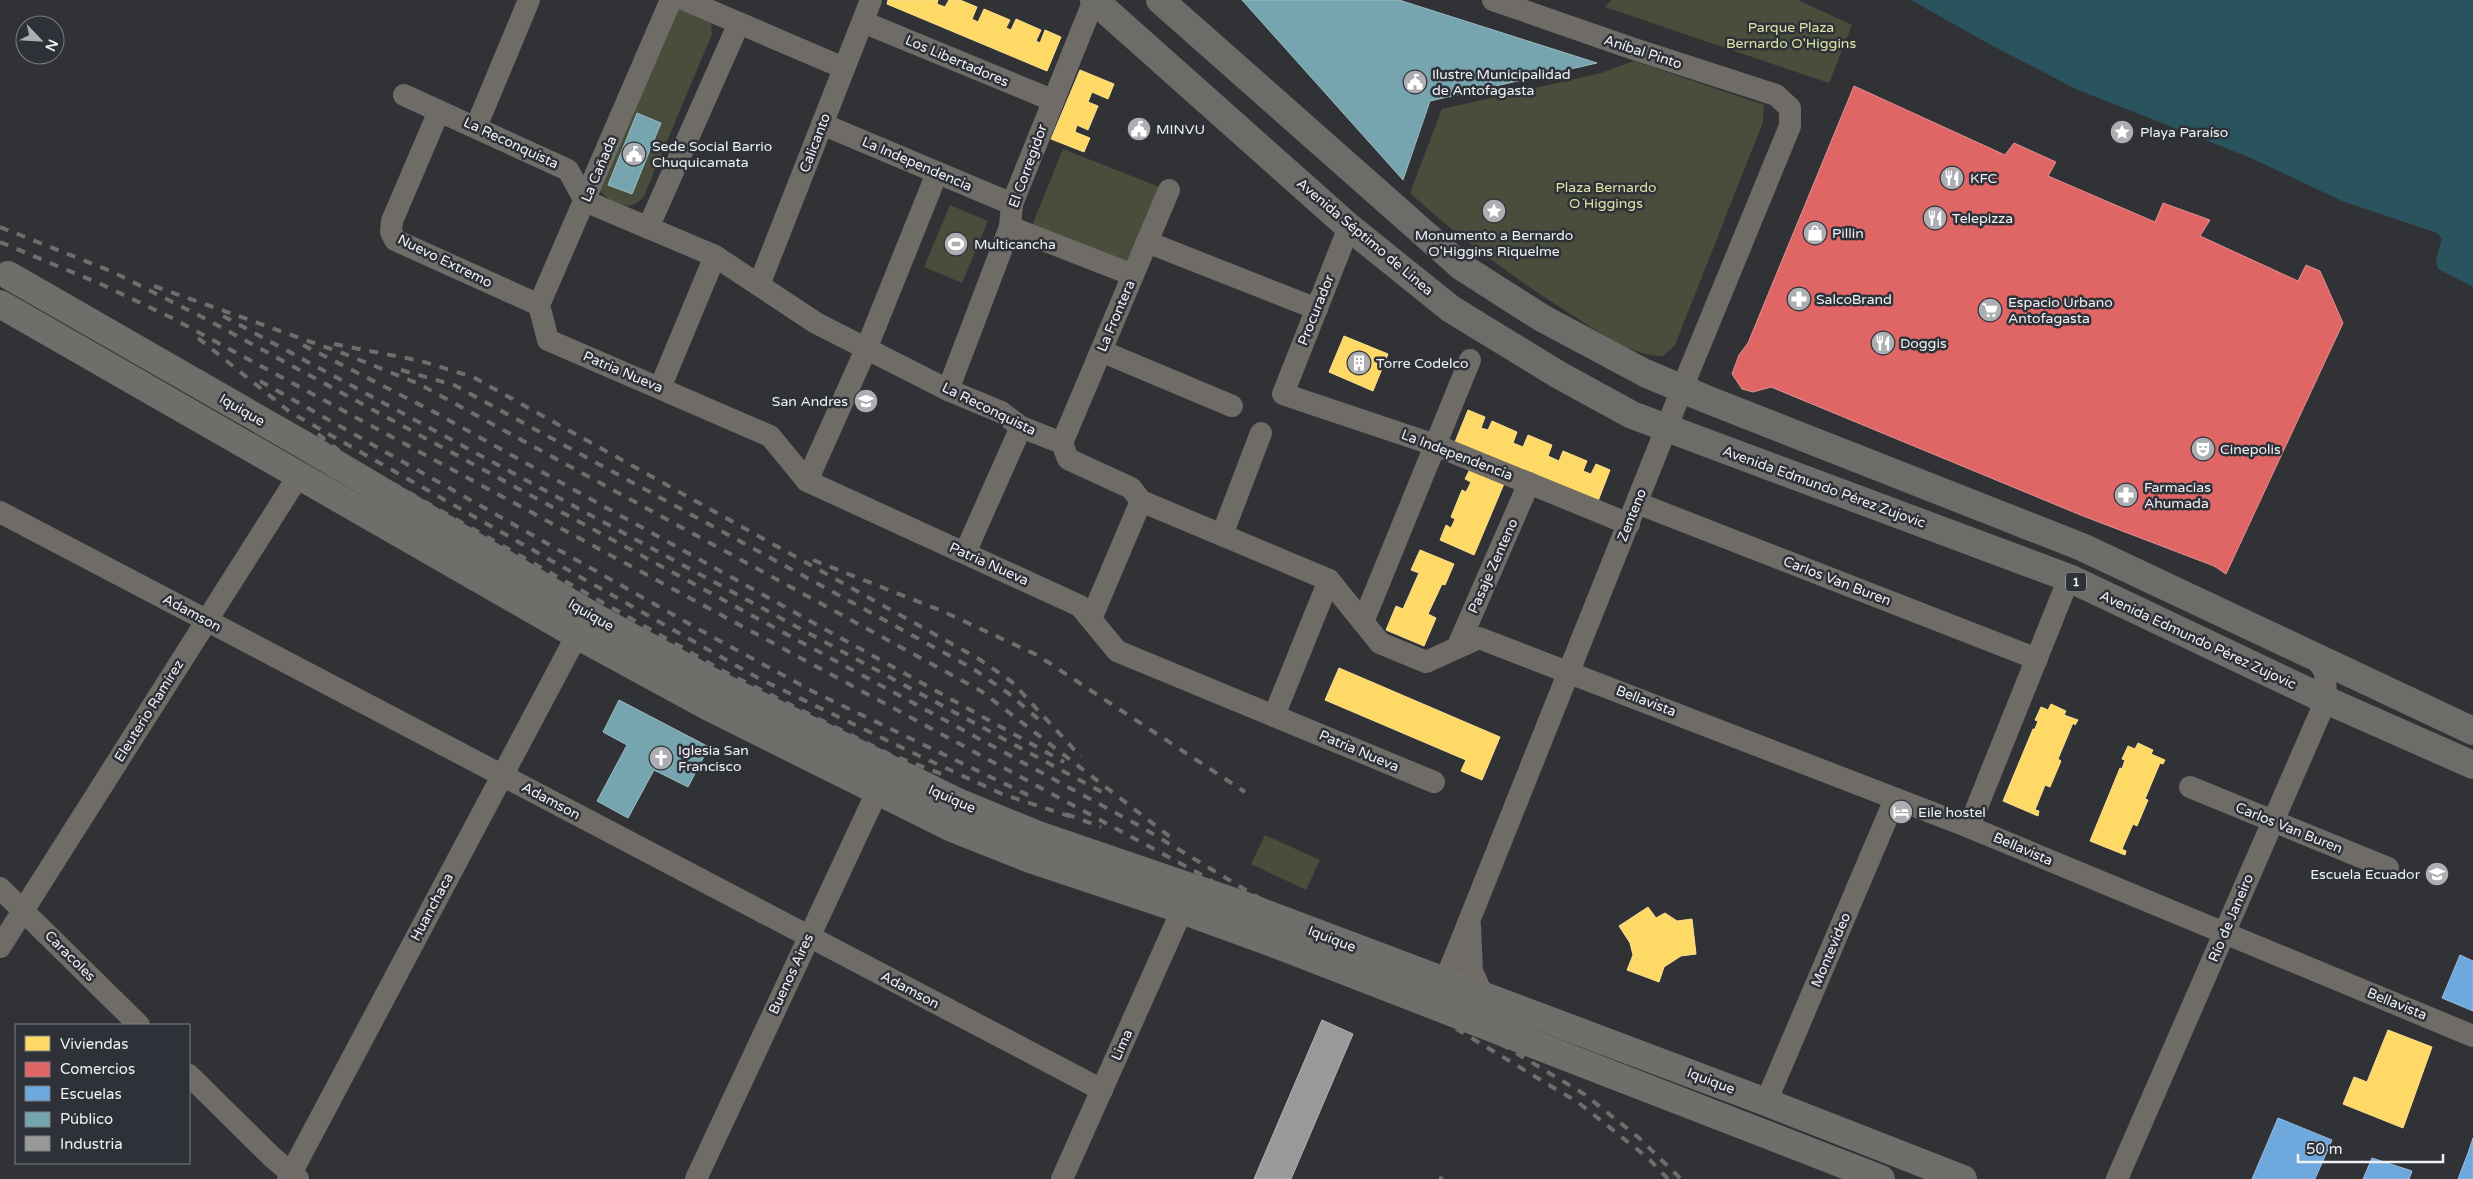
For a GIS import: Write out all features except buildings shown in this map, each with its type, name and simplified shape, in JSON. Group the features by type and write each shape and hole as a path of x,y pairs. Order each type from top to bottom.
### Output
{"highway":[{"name":"Avenida Séptimo de Linea","path":"1094,0 1349,227 1451,310 1482,330 1632,415 1667,428"},
{"path":"1160,0 1462,267 1542,318 1645,373 2082,547 2473,731"},
{"name":"Avenida Edmundo Pérez Zujovic","path":"1667,428 2069,578 2326,700 2473,765"}],"main road":[{"name":"Iquique","path":"2,293 299,475 577,635 709,707 882,781 960,803 1038,836 1243,905 1766,1102 1963,1179"},
{"name":"Iquique","path":"2,293 296,440 600,620 718,685 978,838 1278,945 1881,1179"},
{"path":"1182,910 1218,902 1243,905"},
{"path":"1483,996 1492,1014 1521,1039"}],"street":[{"path":"476,127 529,0"},
{"name":"La Cañada","path":"539,306 671,0"},
{"path":"685,0 715,6 739,23 844,68"},
{"name":"Calicanto","path":"759,285 871,0"},
{"name":"El Corregidor","path":"948,390 1010,227 1012,204 1052,100 1094,0"},
{"name":"Aníbal Pinto","path":"1493,0 1631,48 1776,95 1790,108"},
{"name":"Los Libertadores","path":"863,22 1052,100"},
{"path":"648,228 739,23"},
{"name":"La Reconquista","path":"404,95 568,170 585,201 715,256 816,323 867,346 948,390 1001,412 1021,427 1062,443"},
{"name":"Zenteno","path":"1445,982 1790,126 1790,108"},
{"name":"Nuevo Extremo","path":"440,111 392,221 391,232 395,240 539,306"},
{"name":"La Independencia","path":"822,124 1012,204"},
{"path":"807,481 867,346 937,173"},
{"name":"La Frontera","path":"1062,443 1169,190"},
{"path":"1010,227 1133,275"},
{"name":"Procurador","path":"1283,394 1349,227"},
{"path":"1147,242 1317,309"},
{"path":"660,388 715,256"},
{"name":"Patria Nueva","path":"539,306 548,340 770,436 807,481 1080,606 1117,650 1434,782"},
{"path":"1101,351 1232,406"},
{"path":"1363,622 1470,360"},
{"name":"La Independencia","path":"1283,394 1435,445 1629,524"},
{"path":"965,553 1021,427"},
{"path":"1222,535 1261,433"},
{"path":"1062,443 1068,459 1131,488 1141,501 1329,580 1380,643 1426,662 1479,638 1570,672"},
{"name":"Eleuterio Ramírez","path":"0,948 299,475"},
{"name":"Pasaje Zenteno","path":"1457,648 1529,483"},
{"path":"1091,619 1141,501"},
{"name":"Carlos Van Buren","path":"1637,503 2037,659"},
{"name":"Adamson","path":"0,512 1102,1090"},
{"path":"1969,827 2069,578"},
{"path":"1274,716 1329,580"},
{"name":"Huanchaca","path":"292,1177 577,635"},
{"name":"Río de Janeiro","path":"2117,1179 2326,700 2325,672 2314,655"},
{"name":"Bellavista","path":"1570,672 1969,827 2473,1036"},
{"name":"Buenos Aires","path":"696,1179 882,781"},
{"name":"Carlos Van Buren","path":"2190,787 2388,868"},
{"name":"Montevideo","path":"1766,1102 1896,799"},
{"name":"Caracoles","path":"0,888 138,1024"},
{"name":"Lima","path":"1062,1179 1182,910"},
{"name":"Zenteno","path":"1470,920 1472,971 1483,996"},
{"path":"190,1076 292,1177"}],"green space":[{"name":"Parque Plaza Bernardo O'Higgins","path":"1611,0 1798,0 1852,25 1829,83 1605,7"},
{"path":"675,6 711,23 712,34 644,196 635,204 621,205 600,191"},
{"name":"Plaza Bernardo O´Higgings","path":"1634,61 1764,105 1763,122 1675,345 1663,356 1641,353 1630,349 1558,306 1471,245 1410,193 1442,109 1601,73"},
{"path":"1063,149 1162,188 1130,269 1031,228"},
{"name":"Multicancha","path":"950,205 988,221 962,283 924,267"},
{"path":"1265,835 1320,860 1306,890 1251,864"}],"water":[{"path":"1911,0 2473,0 2473,287 2438,269 2436,260 2442,239 2437,233 2342,201 2251,158 2078,90 1991,45"}],"railway":[{"path":"0,227 113,272 202,317 1138,825 1584,1094 1638,1137 1681,1179"},
{"path":"0,242 103,285 172,318 1200,874 1579,1103 1648,1158 1668,1179"},
{"path":"154,286 345,354 419,384 981,691 1173,839"},
{"path":"223,316 1109,796"},
{"path":"198,338 290,412 758,678 1002,794 1072,817"},
{"path":"334,344 421,361 473,377 979,659 1012,682 1081,757"},
{"path":"303,345 434,412 1064,762"},
{"path":"401,370 454,385 972,668 1008,693 1044,724"},
{"path":"260,381 709,635 814,692 1030,796"},
{"path":"318,434 348,458 725,672 889,754 947,776"},
{"path":"813,560 942,611 1037,655 1245,792"},
{"path":"1066,814 1101,827"},
{"path":"1439,1178 1443,1179"}],"place":[{"name":"Ilustre Municipalidad de Antofagasta","path":"1415,82"},
{"name":"MINVU","path":"1139,129"},
{"name":"Playa Paraíso","path":"2122,132"},
{"name":"Sede Social Barrio Chuquicamata","path":"634,154"},
{"name":"KFC","path":"1952,178"},
{"name":"Monumento a Bernardo O'Higgins Riquelme","path":"1494,211"},
{"name":"Telepizza","path":"1935,218"},
{"name":"Pillin","path":"1815,233"},
{"name":"Multicancha","path":"956,244"},
{"name":"SalcoBrand","path":"1799,299"},
{"name":"Espacio Urbano Antofagasta","path":"1990,310"},
{"name":"Doggis","path":"1883,343"},
{"name":"Torre Codelco","path":"1359,363"},
{"name":"San Andres","path":"866,401"},
{"name":"Cinepolis","path":"2203,449"},
{"name":"Farmacias Ahumada","path":"2126,495"},
{"name":"Iglesia San Francisco","path":"661,758"},
{"name":"Eile hostel","path":"1901,812"},
{"name":"Escuela Ecuador","path":"2437,874"}]}
